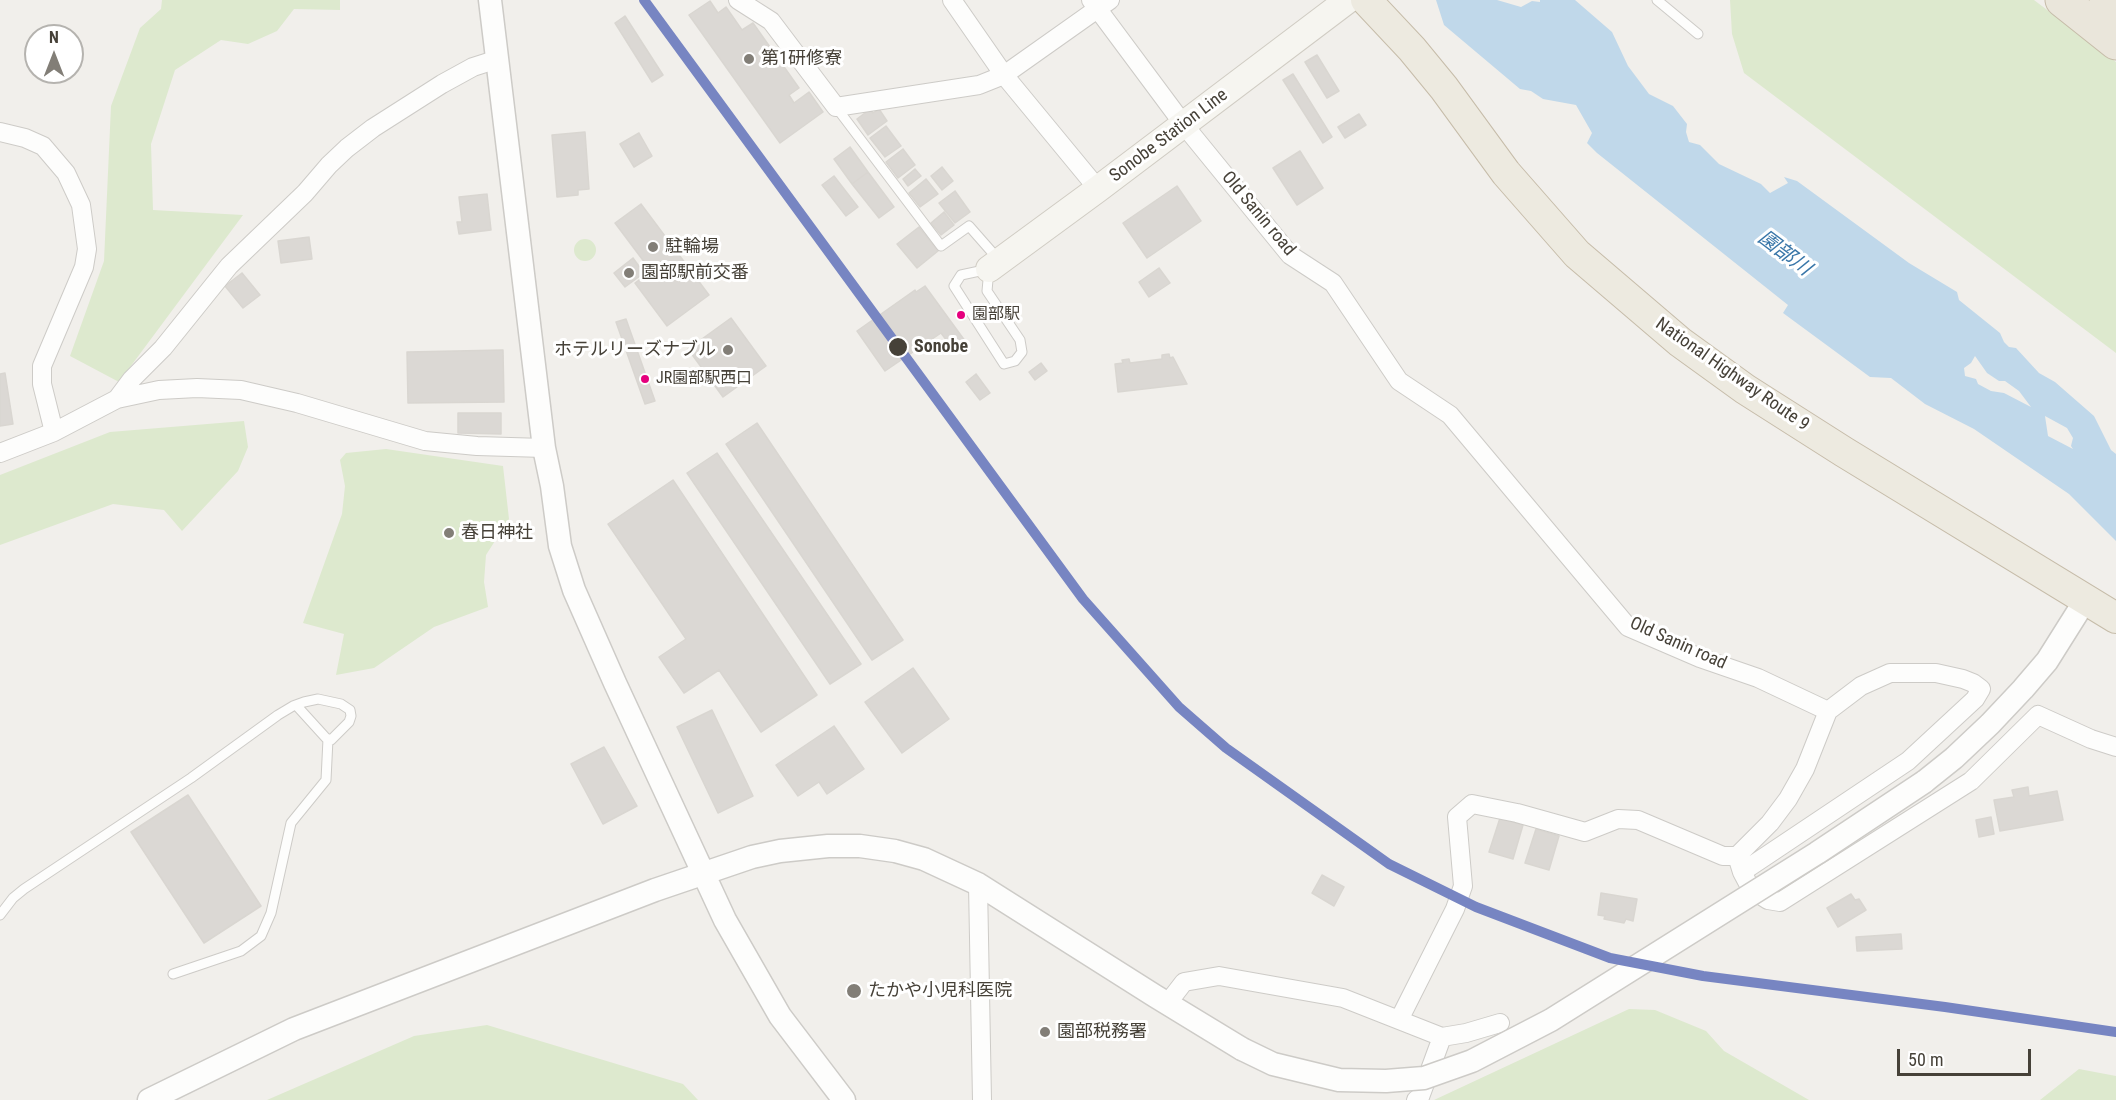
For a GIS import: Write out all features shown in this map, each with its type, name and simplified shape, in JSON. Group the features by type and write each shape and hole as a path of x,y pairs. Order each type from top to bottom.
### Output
{"highway":[{"name":"National Highway Route 9","path":"1366,0 1412,49 1506,172 1577,254 1680,342 1745,389 1844,452 2116,618"},
{"path":"2062,0 2116,43"},
{"path":"2106,0 2116,8"}],"main road":[{"name":"Sonobe Station Line","path":"994,265 1348,0"}],"street":[{"path":"490,0 544,448 560,546 574,590 703,875 745,957 780,1016 844,1100"},
{"path":"738,0 771,21 836,107 979,85 1004,75 1100,3"},
{"path":"952,0 1004,75 1098,189"},
{"name":"Old Sanin road","path":"1100,3 1184,125 1290,255 1333,283 1398,381 1450,415 1628,627 1700,658 1758,678 1828,711"},
{"path":"117,399 132,379 163,348 229,266 306,193 329,165 347,148 373,128 442,84 473,67 498,59"},
{"path":"0,132 25,138 43,146 66,173 81,205 87,249 84,267 42,366 42,384 54,432"},
{"path":"0,453 54,432 117,399 168,390 196,388 241,390 297,403 425,441 477,446 544,448"},
{"path":"149,1100 294,1029 655,890 752,857 780,851 828,846 860,846 895,851 924,859 978,884 1167,1004 1273,1064 1339,1080 1386,1081 1424,1078 1472,1061 1551,1020 1808,859 1924,782 1961,752 2047,662 2086,599"},
{"path":"1890,673 1936,673 1963,679 1981,689 1975,699 1908,761 1739,864 1788,799 1805,770 1828,711 1861,686 1890,673"},
{"path":"1399,1020 1455,909 1463,886 1457,818 1472,804 1517,813 1585,832 1618,819 1638,820 1739,864 1751,889 1768,900 1780,902 1971,781 2038,715 2091,739 2116,747"},
{"path":"978,884 982,1100"},
{"path":"1167,1004 1184,982 1220,976 1343,998 1442,1037 1500,1023"},
{"path":"1416,1100 1420,1096 1442,1037"}],"lane":[{"path":"1657,0 1698,34"},
{"path":"836,107 940,246 969,226 994,265 987,291 1020,340 1022,352 1015,361 1004,364 954,286 961,275 994,265"},
{"path":"0,915 13,898 24,889 191,778 278,715 297,705 318,699 340,704 350,710 349,722 331,740 328,739"},
{"path":"173,974 241,951 261,936 271,913 291,823 297,812 326,780 328,739 297,705"}],"green space":[{"path":"162,0 340,0 340,10 294,9 277,31 248,44 221,40 175,70 151,144 153,210 243,215 119,382 70,356 104,261 111,106 140,28 161,9"},
{"path":"1730,0 2034,0 2116,62 2116,353 1744,73 1732,34"},
{"path":"585,239 593,242 596,250 593,258 585,261 577,258 574,250 577,242"},
{"path":"244,421 248,447 238,471 182,531 164,510 113,504 0,545 0,475 110,432"},
{"path":"386,449 503,466 509,519 486,555 484,582 488,607 434,627 374,668 336,675 344,634 303,623 342,514 345,486 340,460 346,453"},
{"path":"1629,1009 1655,1010 1706,1031 1724,1051 1809,1100 1434,1100"},
{"path":"487,1025 683,1084 698,1100 267,1100 414,1036"},
{"path":"2079,1069 2116,1076 2116,1100 2040,1100"}],"water":[{"name":"園部川","path":"1436,0 1497,0 1521,7 1532,1 1575,0 1612,32 1628,66 1649,94 1673,106 1687,124 1686,132 1689,142 1700,145 1719,164 1761,184 1770,193 1788,183 1784,177 1797,181 1909,263 1957,292 1959,300 2000,333 2009,347 2016,348 2039,373 2055,382 2094,416 2111,450 2116,454 2116,541 2069,494 1974,429 1925,404 1891,378 1870,377 1783,313 1788,305 1587,143 1592,133 1576,105 1543,99 1531,91 1520,89 1444,25","holes":["1975,356 1987,373 1999,381 2005,381 2019,391 2031,407 2004,393 1991,391 1978,384 1976,379 1965,376 1964,368","2045,416 2067,428 2073,438 2071,446 2073,449 2048,436"]}],"building":[{"name":"第1研修寮","path":"710,1 718,13 726,7 742,30 753,23 799,88 789,95 794,103 809,92 823,112 780,143 689,15"},
{"path":"625,16 663,75 652,82 615,23"},
{"path":"1317,55 1339,91 1327,98 1305,62"},
{"path":"1293,74 1332,137 1323,143 1283,80"},
{"path":"870,109 873,113 879,109 887,121 868,135 857,119"},
{"path":"1359,114 1366,125 1345,138 1338,127"},
{"path":"886,126 901,146 885,157 870,138"},
{"path":"585,132 589,189 578,190 578,195 557,197 552,135"},
{"path":"639,133 652,156 634,167 620,144"},
{"path":"850,147 868,172 852,184 834,159"},
{"path":"903,149 915,165 898,178 886,162"},
{"path":"1300,151 1323,188 1297,205 1273,168"},
{"path":"942,167 953,181 942,190 931,176"},
{"path":"915,169 921,176 908,186 903,179"},
{"path":"868,172 894,207 879,218 852,184"},
{"path":"834,176 858,207 846,216 822,185"},
{"path":"926,179 938,194 920,207 909,193"},
{"path":"1177,186 1201,221 1147,258 1123,223"},
{"path":"955,191 970,212 955,223 939,203"},
{"path":"487,194 491,230 459,234 457,222 462,222 459,197"},
{"name":"駐輪場","path":"641,204 709,295 667,326 635,283 651,271 615,223"},
{"path":"944,212 954,225 941,235 931,223"},
{"path":"919,227 938,251 917,268 897,244"},
{"path":"309,237 312,259 281,263 278,241"},
{"path":"633,258 644,273 625,287 614,273"},
{"path":"1159,268 1170,283 1149,297 1139,282"},
{"path":"242,273 260,295 243,308 225,286"},
{"path":"925,286 968,345 956,353 941,333 885,371 857,331 915,290 916,292"},
{"path":"731,318 766,366 723,397 688,349"},
{"path":"626,319 655,401 645,404 616,322"},
{"path":"503,350 504,402 408,403 407,352"},
{"path":"1169,354 1170,358 1173,357 1187,384 1118,392 1115,364 1129,359 1130,363 1162,359 1162,355"},
{"path":"1041,363 1047,371 1035,380 1029,372"},
{"path":"5,373 13,424 0,426 0,374"},
{"path":"976,374 990,393 980,400 966,382"},
{"path":"458,413 501,413 501,434 458,433"},
{"path":"757,423 903,640 872,660 726,444"},
{"path":"717,453 861,664 830,684 687,473"},
{"path":"673,480 817,695 761,732 719,670 684,693 659,657 686,639 608,524"},
{"path":"913,668 949,719 902,753 865,702"},
{"path":"712,710 753,796 718,813 677,727"},
{"path":"834,726 864,769 827,794 819,782 798,796 776,765"},
{"path":"604,747 637,806 603,824 571,764"},
{"path":"2028,787 2029,796 2057,791 2063,820 2000,831 1994,800 2014,797 2012,790"},
{"path":"188,795 261,906 204,943 131,832"},
{"path":"1991,817 1994,834 1979,837 1976,820"},
{"path":"1500,818 1523,825 1513,859 1489,852"},
{"path":"1536,829 1559,836 1549,870 1525,863"},
{"path":"1322,875 1344,887 1334,906 1312,893"},
{"path":"1601,893 1637,899 1633,921 1626,919 1624,923 1604,919 1605,916 1598,915"},
{"path":"1851,894 1855,900 1859,899 1866,910 1838,927 1827,908"},
{"path":"1901,934 1902,949 1857,951 1856,937"}],"transit line":[{"path":"644,0 1083,599 1179,707 1226,748 1389,864 1476,907 1610,958 1703,976 2116,1032"}],"place":[{"name":"第1研修寮","path":"749,59"},
{"name":"駐輪場","path":"653,247"},
{"name":"園部駅前交番","path":"629,273"},
{"name":"園部駅","path":"961,315"},
{"name":"Sonobe","path":"898,347"},
{"name":"ホテルリーズナブル","path":"728,350"},
{"name":"JR園部駅西口","path":"645,379"},
{"name":"春日神社","path":"449,533"},
{"name":"たかや小児科医院","path":"854,991"},
{"name":"園部税務署","path":"1045,1032"}]}
